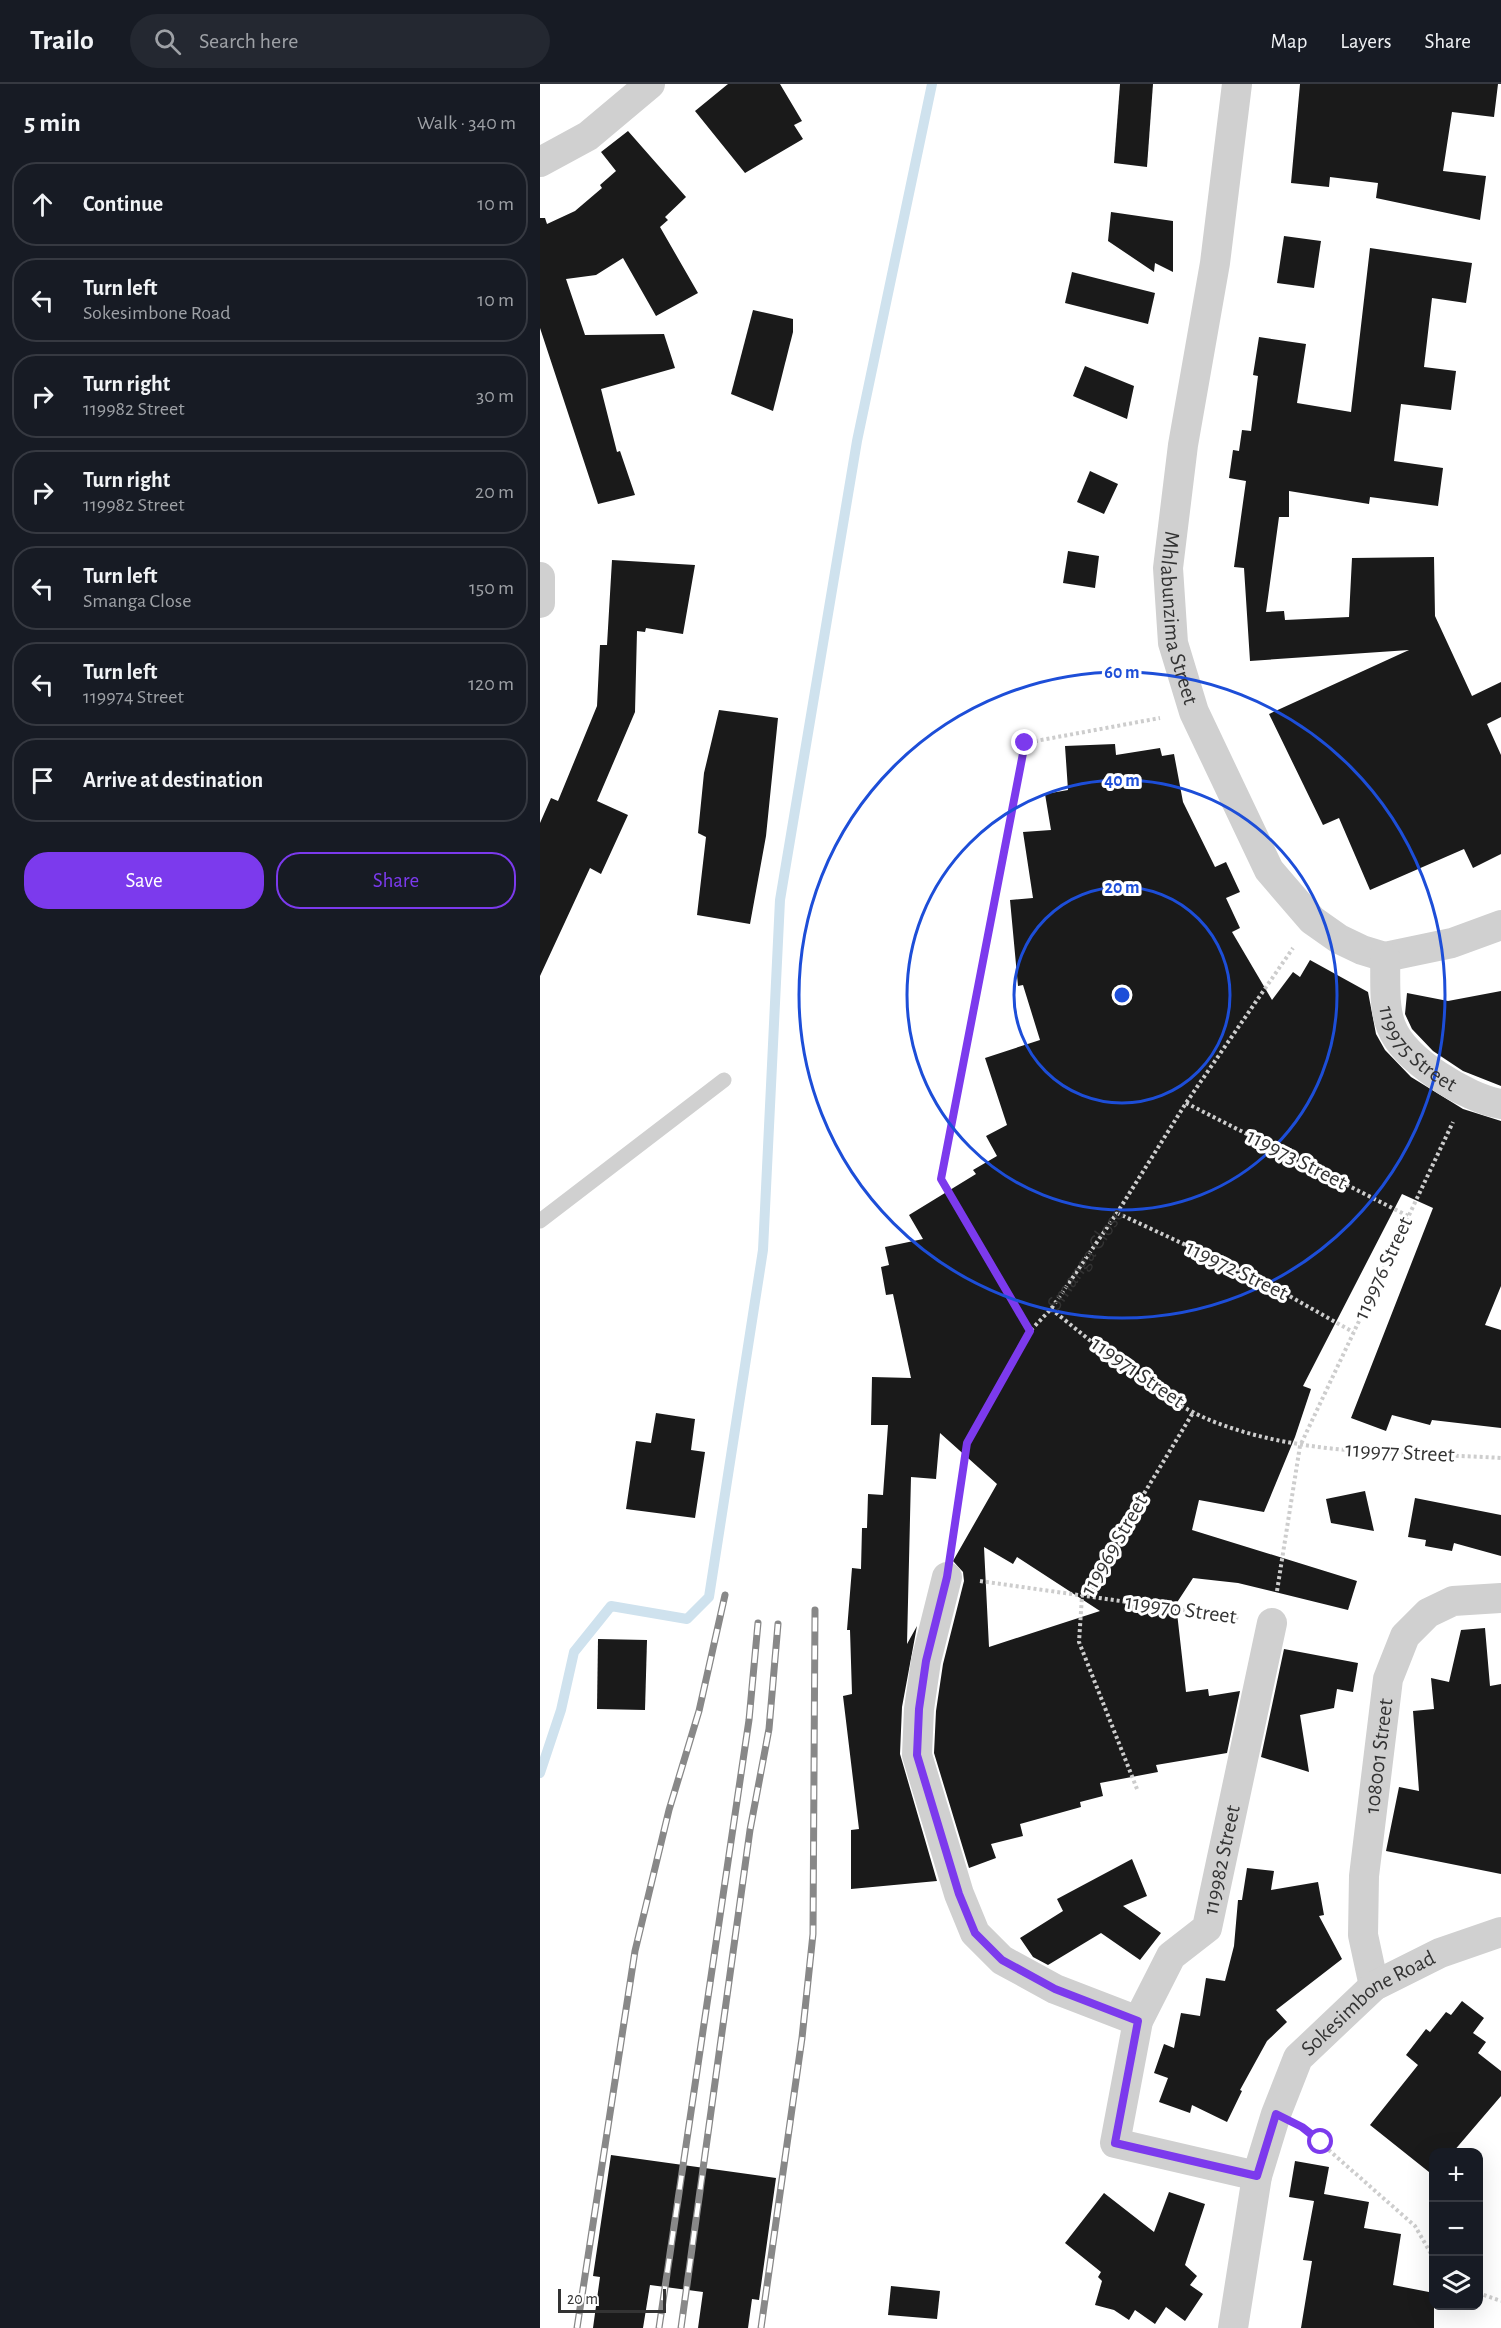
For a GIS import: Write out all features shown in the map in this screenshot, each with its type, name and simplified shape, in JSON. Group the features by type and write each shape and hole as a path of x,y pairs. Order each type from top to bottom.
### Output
{"street":[{"path":"540,162 588,136 650,84"},
{"name":"Mhlabunzima Street","path":"1237,84 1216,252 1184,446 1168,568 1173,644 1194,712 1269,870 1312,920 1339,939 1362,950 1385,957"},
{"path":"540,577 540,603"},
{"path":"1385,957 1452,943 1501,925"},
{"name":"119975 Street","path":"1385,957 1388,1018 1399,1043 1408,1053 1435,1073 1467,1091 1501,1104"},
{"path":"947,1577 926,1661 919,1709 917,1755 959,1894 975,1933 1002,1960 1055,1989 1138,2021"},
{"name":"108001 Street","path":"1374,1986 1362,1935 1364,1876 1388,1679 1405,1636 1428,1613 1453,1601 1501,1598"},
{"name":"119982 Street","path":"1257,2176 1115,2143 1138,2021 1171,1956 1207,1928 1272,1623"},
{"name":"Sokesimbone Road","path":"1233,2328 1257,2176 1276,2114 1298,2058 1374,1986 1440,1953 1501,1932"}],"lane":[{"path":"540,1221 724,1080"}],"path":[{"path":"1030,1331 941,1179 1025,743 1194,712"},
{"name":"Smanga Close","path":"947,1577 967,1443 1030,1331 1051,1309 1117,1213 1186,1103 1312,920"},
{"name":"119976 Street","path":"1300,1446 1467,1091"},
{"name":"119973 Street","path":"1186,1103 1408,1216"},
{"name":"119972 Street","path":"1117,1213 1261,1280 1353,1332"},
{"name":"119971 Street","path":"1051,1309 1145,1383 1194,1411 1211,1420 1300,1446"},
{"name":"119969 Street","path":"1137,1789 1078,1642 1082,1596 1194,1411"},
{"path":"1272,1623 1300,1446"},
{"name":"119977 Street","path":"1300,1446 1501,1458"},
{"name":"119970 Street","path":"947,1577 1272,1623"},
{"path":"1276,2114 1302,2127 1416,2226 1432,2256"},
{"path":"1483,2294 1501,2301"}],"building":[{"path":"728,84 780,84 802,121 794,125 803,139 745,173 695,111"},
{"path":"1120,84 1153,84 1147,167 1114,163"},
{"path":"1300,84 1498,84 1494,117 1452,112 1443,171 1486,176 1480,220 1376,198 1378,183 1330,177 1329,187 1291,183"},
{"path":"628,131 686,197 665,217 668,220 660,227 698,293 656,316 623,258 596,275 566,279 585,335 664,334 675,368 601,389 617,452 620,451 635,495 598,504 540,328 540,218 545,218 547,224 575,211 602,188 600,185 616,171 601,152"},
{"path":"1111,212 1173,221 1173,272 1155,263 1154,272 1108,241"},
{"path":"1284,236 1321,241 1314,288 1277,283"},
{"path":"1370,248 1472,263 1466,303 1432,298 1424,367 1456,371 1451,410 1401,404 1394,461 1443,468 1438,506 1370,497 1369,504 1289,491 1289,517 1279,517 1266,612 1284,611 1285,620 1349,617 1352,558 1434,557 1435,616 1472,696 1501,682 1501,717 1487,724 1501,755 1501,854 1473,868 1464,849 1370,890 1339,818 1323,825 1269,714 1409,650 1250,661 1244,568 1234,567 1246,481 1229,478 1233,450 1239,451 1242,430 1251,431 1258,376 1253,375 1259,337 1306,344 1297,403 1351,412"},
{"path":"1072,272 1155,293 1148,324 1065,303"},
{"path":"753,310 793,319 793,332 773,411 731,394"},
{"path":"1085,366 1134,386 1127,419 1073,396"},
{"path":"1090,471 1118,484 1104,514 1077,502"},
{"path":"1068,551 1099,556 1095,588 1063,583"},
{"path":"612,560 695,565 683,634 646,628 645,632 637,631 635,712 597,801 628,815 601,874 590,868 540,976 540,823 551,798 558,801 597,706 600,645 607,645"},
{"path":"719,710 778,718 766,836 750,924 697,915 706,837 698,833 704,773"},
{"path":"1115,744 1116,755 1160,748 1162,756 1174,754 1183,802 1215,867 1226,862 1240,892 1226,898 1240,928 1232,932 1272,1000 1293,972 1300,977 1310,960 1368,992 1376,1034 1385,1050 1411,1077 1463,1109 1501,1121 1501,1286 1485,1325 1501,1330 1501,1428 1432,1420 1430,1425 1392,1415 1386,1431 1351,1418 1433,1208 1402,1194 1303,1386 1311,1389 1295,1437 1264,1512 1199,1500 1192,1530 1357,1581 1348,1610 1238,1583 1193,1578 1176,1604 1186,1692 1208,1689 1209,1696 1240,1691 1227,1753 1156,1765 1158,1772 1100,1783 1103,1796 1080,1802 1081,1807 1020,1824 1023,1836 991,1844 996,1858 969,1868 934,1753 936,1711 943,1664 964,1581 963,1572 953,1561 997,1484 940,1433 936,1479 911,1477 907,1644 917,1626 902,1707 900,1754 937,1881 851,1889 851,1830 859,1829 843,1696 852,1694 850,1630 847,1630 852,1568 861,1569 862,1528 867,1528 868,1494 883,1495 888,1425 871,1425 872,1377 911,1378 893,1294 886,1295 881,1267 889,1265 885,1247 923,1239 909,1215 976,1174 973,1170 997,1156 986,1136 1007,1125 985,1058 1040,1040 1023,985 1018,986 1010,900 1033,898 1023,832 1051,830 1045,794 1068,790 1065,746","holes":["984,1547 1013,1564 1017,1557 1100,1611 989,1647"]},
{"path":"1501,991 1501,1086 1463,1071 1433,1051 1412,1029 1405,1014 1407,993 1448,1001"},
{"path":"656,1413 695,1419 691,1450 705,1452 695,1518 626,1509 636,1441 651,1443"},
{"path":"1365,1491 1374,1531 1331,1523 1326,1499"},
{"path":"1415,1498 1501,1515 1501,1556 1454,1543 1452,1551 1425,1546 1426,1540 1408,1537"},
{"path":"1485,1628 1490,1686 1501,1684 1501,1874 1386,1851 1399,1787 1419,1791 1413,1711 1434,1709 1431,1678 1449,1682 1461,1630"},
{"path":"598,1639 647,1640 645,1710 597,1709"},
{"path":"1284,1649 1358,1663 1353,1692 1337,1689 1334,1708 1300,1715 1309,1772 1261,1757"},
{"path":"1132,1859 1147,1896 1123,1906 1161,1933 1140,1960 1101,1933 1048,1965 1033,1957 1020,1938 1063,1911 1057,1899"},
{"path":"1247,1868 1274,1871 1271,1890 1318,1882 1324,1915 1319,1916 1342,1959 1276,2010 1287,2022 1267,2041 1240,2090 1242,2091 1227,2122 1192,2105 1190,2113 1159,2102 1168,2078 1154,2073 1164,2044 1174,2048 1181,2013 1200,2016 1206,1978 1225,1981 1234,1946 1238,1900 1242,1900"},
{"path":"1462,2001 1484,2018 1473,2033 1486,2042 1478,2053 1501,2071 1501,2096 1456,2148 1429,2148 1429,2172 1370,2125 1418,2065 1406,2055 1426,2029 1430,2032 1446,2012 1451,2015"},
{"path":"611,2155 776,2178 759,2300 752,2299 748,2328 698,2328 703,2292 650,2285 643,2328 593,2328 600,2277 593,2276"},
{"path":"1295,2161 1329,2167 1324,2194 1369,2202 1364,2228 1401,2234 1393,2285 1429,2292 1429,2310 1434,2310 1434,2328 1301,2328 1312,2261 1303,2260 1314,2201 1289,2197"},
{"path":"1169,2192 1205,2204 1185,2265 1197,2276 1190,2285 1203,2294 1185,2321 1166,2307 1155,2324 1135,2310 1129,2320 1114,2310 1095,2305 1102,2281 1098,2277 1101,2272 1065,2243 1104,2193 1154,2232"},
{"path":"891,2286 940,2291 937,2319 888,2315"}],"waterway":[{"path":"540,1773 561,1710 574,1652 611,1606 687,1619 709,1597 763,1250 780,900 857,441 932,84"}],"railway":[{"path":"577,2328 635,1951 669,1810 699,1711 725,1595"},
{"path":"761,2328 802,2038 813,1934 815,1610"},
{"path":"659,2328 749,1720 758,1623"},
{"path":"681,2328 750,1830 769,1729 778,1624"}],"route":[{"path":"1025,743 941,1179 1030,1331 967,1443 947,1577 926,1661 919,1709 917,1755 959,1894 975,1933 1002,1960 1055,1989 1138,2021 1115,2143 1257,2176 1276,2114 1302,2127 1321,2142"}]}
